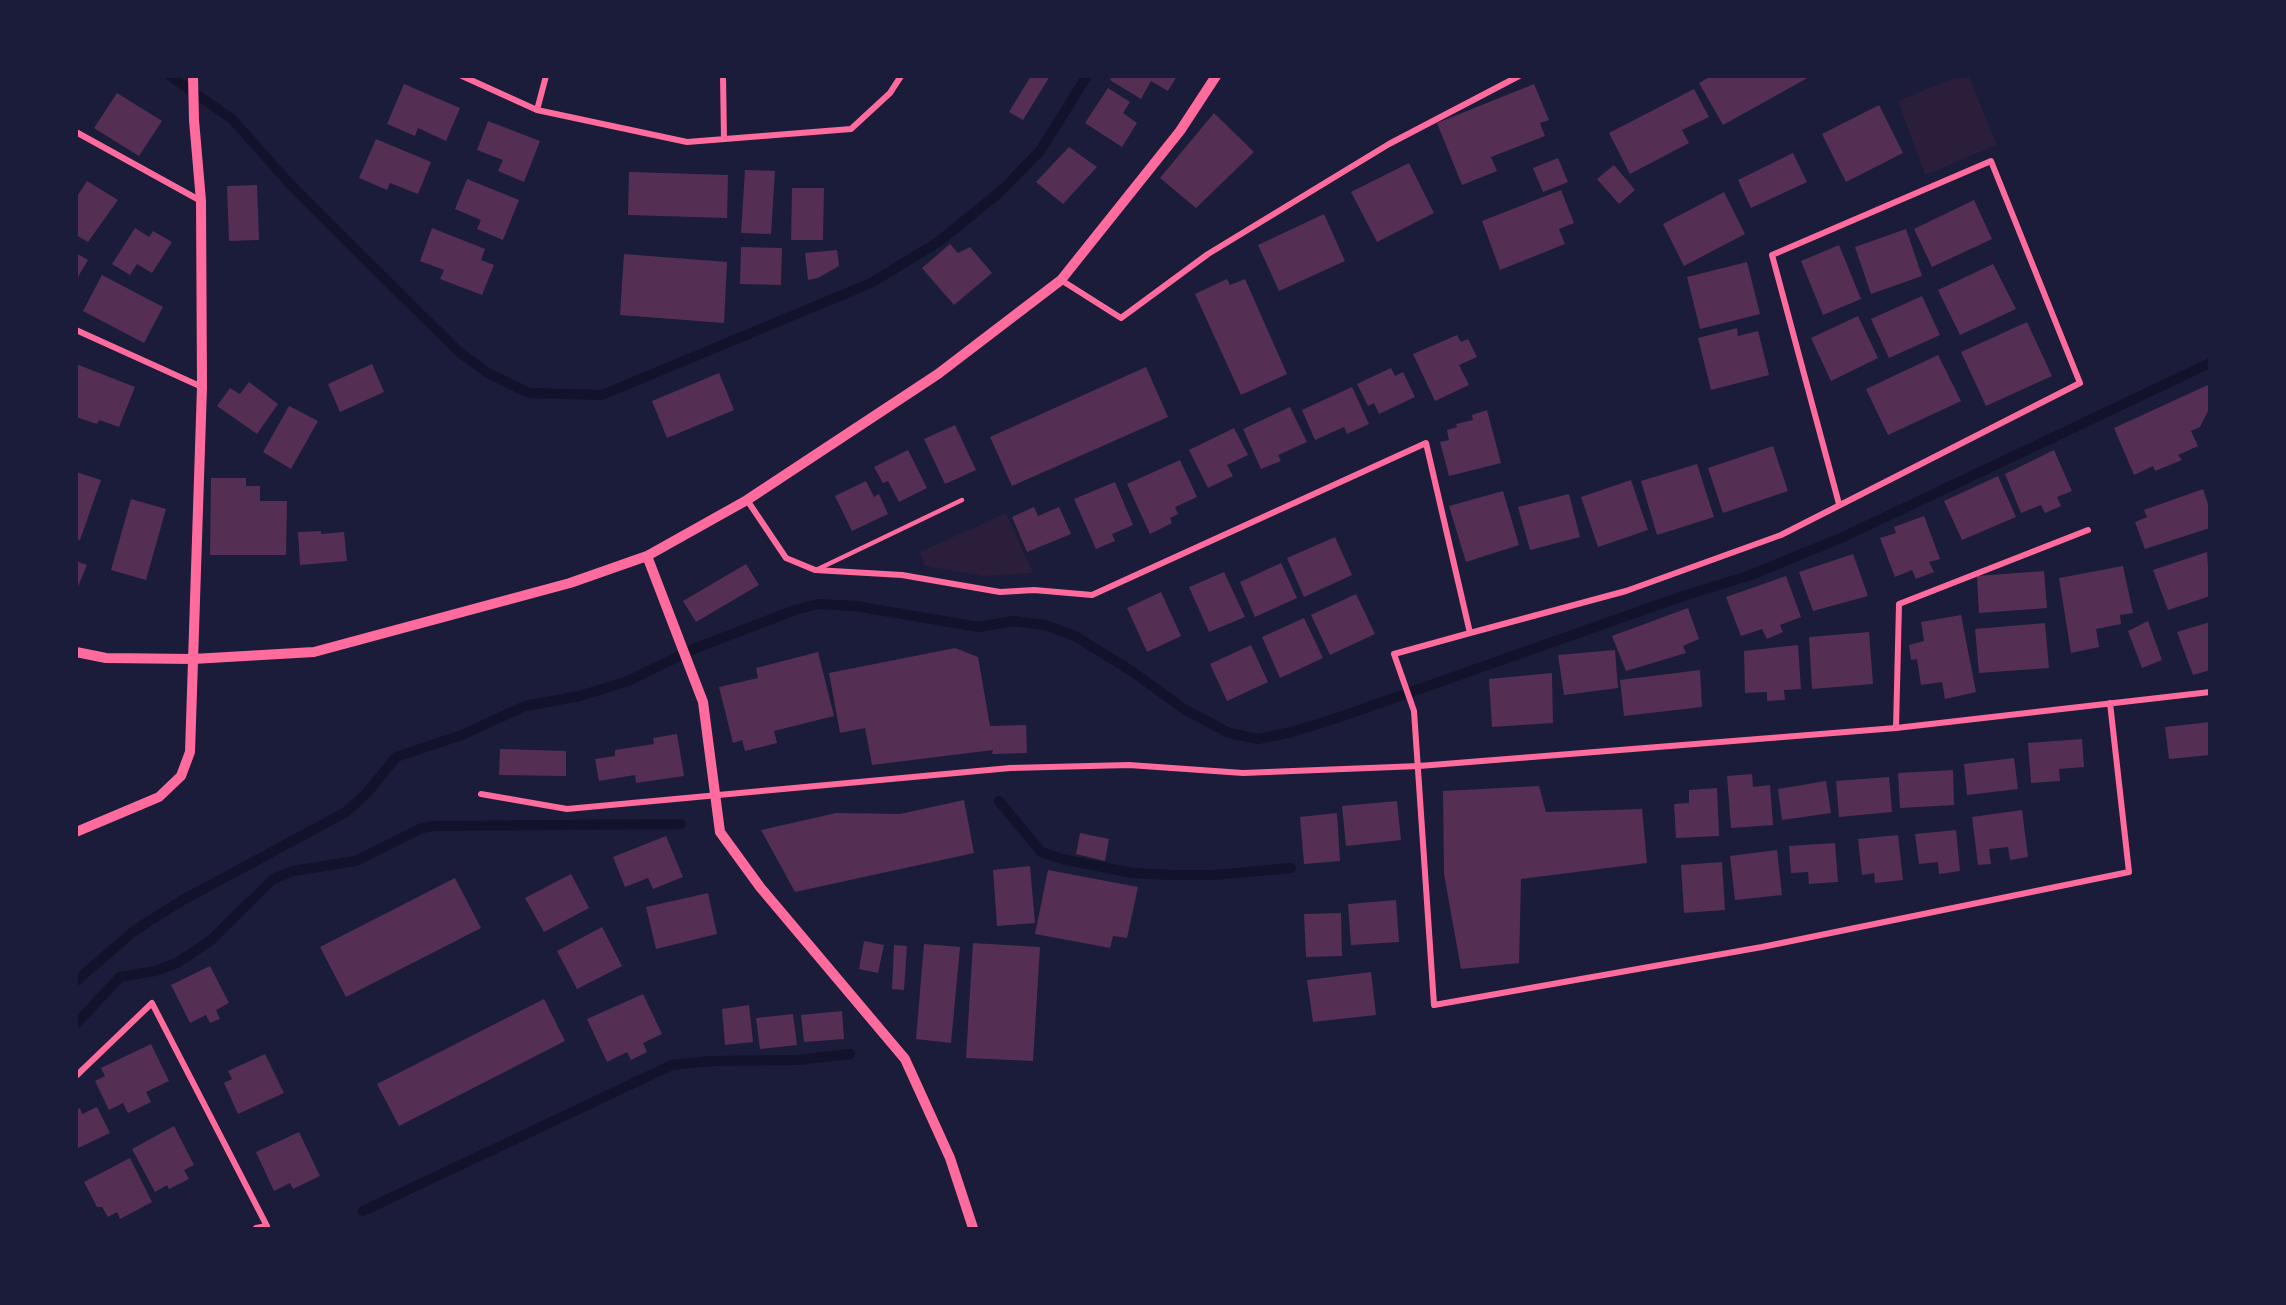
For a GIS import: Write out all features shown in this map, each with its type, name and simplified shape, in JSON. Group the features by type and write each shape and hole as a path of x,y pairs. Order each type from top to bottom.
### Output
{"street":[{"path":"76,832 159,797 181,776 190,752 202,387 201,201 194,120 194,76"},
{"path":"462,76 537,110 687,142 851,129 890,93 901,76"},
{"path":"537,110 546,76"},
{"path":"723,76 724,139"},
{"path":"76,652 106,658 193,659 314,652 570,583 647,556 747,500 938,374 1061,279 1180,131 1216,76"},
{"path":"1061,279 1121,318 1218,248 1389,144 1519,76"},
{"path":"76,132 201,201"},
{"path":"1839,504 1772,255 1991,161 2080,383 1781,535 1626,591 1394,654 1414,711 1434,1005 1762,947 2129,872 2110,703"},
{"path":"76,330 202,387"},
{"path":"747,500 786,558 815,570 902,575 1000,592 1034,590 1092,595 1426,442 1470,633"},
{"path":"1896,728 1899,604 2088,530"},
{"path":"647,556 703,702 720,832 753,878 905,1059 950,1158 973,1228"},
{"path":"481,794 567,809 1010,768 1130,765 1243,773 1419,766 1896,728 2210,692"},
{"path":"76,1076 152,1003 267,1226 256,1228"}],"lane":[{"path":"815,570 962,500"}],"shaded area":[{"path":"1957,77 1969,77 1997,145 1925,175 1898,101"},
{"path":"1006,513 1033,573 983,576 925,566 920,552"}],"building":[{"path":"1031,76 1050,76 1023,120 1009,112"},
{"path":"1112,76 1177,76 1168,91 1151,81 1141,99 1110,80"},
{"path":"1711,76 1811,76 1723,125 1699,83"},
{"path":"404,84 460,108 446,141 418,128 415,136 387,124"},
{"path":"1534,84 1549,120 1540,123 1545,136 1491,157 1497,171 1462,185 1437,123"},
{"path":"1108,88 1130,102 1123,113 1137,123 1122,147 1085,123"},
{"path":"1694,89 1709,117 1682,130 1689,143 1630,174 1609,133"},
{"path":"117,93 162,121 139,156 94,128"},
{"path":"1879,105 1903,153 1846,182 1822,134"},
{"path":"1214,113 1254,152 1196,208 1160,178"},
{"path":"488,121 540,141 524,182 498,171 503,160 477,150"},
{"path":"376,139 431,162 418,194 390,183 387,190 359,178"},
{"path":"1069,147 1097,167 1063,204 1036,182"},
{"path":"1793,153 1807,182 1751,208 1738,180"},
{"path":"1558,158 1568,182 1543,192 1533,168"},
{"path":"1409,163 1434,213 1377,242 1351,192"},
{"path":"1614,165 1635,190 1619,204 1597,179"},
{"path":"745,170 775,171 771,234 741,233"},
{"path":"629,172 728,175 727,218 628,215"},
{"path":"467,179 519,200 503,240 477,229 481,220 455,209"},
{"path":"87,181 118,200 88,242 76,235 76,198"},
{"path":"257,185 259,240 229,241 227,186"},
{"path":"792,188 824,188 823,240 791,240"},
{"path":"1561,190 1574,223 1559,229 1565,244 1500,270 1482,221"},
{"path":"1724,192 1745,234 1684,266 1663,224"},
{"path":"1974,200 1992,239 1932,267 1914,229"},
{"path":"1324,214 1345,261 1279,291 1258,245"},
{"path":"135,228 149,237 153,231 172,242 152,273 137,264 130,275 112,264"},
{"path":"432,228 485,249 481,260 494,265 482,295 440,279 444,270 420,261"},
{"path":"1906,229 1922,276 1871,294 1855,247"},
{"path":"950,244 958,253 970,247 992,273 954,305 922,268"},
{"path":"1839,245 1861,299 1823,315 1801,261"},
{"path":"741,247 782,248 781,285 740,284"},
{"path":"837,250 839,266 818,278 808,280 805,253"},
{"path":"76,253 88,260 76,280"},
{"path":"624,254 727,262 724,323 620,315"},
{"path":"1747,262 1760,314 1700,329 1687,277"},
{"path":"1993,264 2016,309 1960,335 1938,290"},
{"path":"102,275 163,307 144,343 83,311"},
{"path":"1227,279 1230,285 1245,279 1287,374 1241,395 1195,294"},
{"path":"1922,296 1940,335 1889,358 1871,319"},
{"path":"1858,316 1878,358 1831,381 1811,338"},
{"path":"2027,322 2052,376 1986,406 1961,352"},
{"path":"1737,328 1738,336 1758,331 1769,375 1711,390 1698,338"},
{"path":"1457,335 1461,342 1468,339 1477,357 1459,365 1469,385 1435,401 1413,354"},
{"path":"1938,355 1961,401 1888,435 1866,389"},
{"path":"76,364 135,387 119,427 99,420 97,424 76,417"},
{"path":"372,364 384,392 340,412 328,384"},
{"path":"1146,367 1168,417 1012,486 990,437"},
{"path":"1391,368 1395,376 1403,372 1415,397 1379,414 1374,403 1368,406 1357,384"},
{"path":"719,373 734,410 667,438 652,401"},
{"path":"249,382 278,404 257,434 217,406 230,388 240,394"},
{"path":"2210,384 2210,407 2200,427 2191,431 2198,446 2178,455 2182,460 2155,471 2153,466 2134,475 2114,428"},
{"path":"1352,387 1369,424 1347,434 1344,427 1315,440 1302,410"},
{"path":"289,406 318,421 291,469 263,452"},
{"path":"1290,407 1307,442 1278,455 1281,461 1261,469 1243,429"},
{"path":"1487,410 1501,463 1449,476 1440,442 1449,440 1447,430 1457,427 1456,424 1473,420 1472,415"},
{"path":"955,425 976,470 945,484 924,439"},
{"path":"1234,428 1248,455 1227,465 1233,476 1208,488 1189,450"},
{"path":"1773,446 1788,491 1723,513 1708,468"},
{"path":"908,450 927,488 899,502 888,481 883,483 874,467"},
{"path":"2054,450 2072,491 2057,497 2061,506 2045,513 2041,505 2021,513 2005,474"},
{"path":"1180,460 1197,497 1175,507 1178,514 1170,518 1172,523 1150,534 1127,484"},
{"path":"1697,464 1714,517 1657,535 1641,481"},
{"path":"76,472 101,480 80,540 76,539"},
{"path":"1998,476 2016,517 1962,540 1944,501"},
{"path":"211,478 246,478 246,486 260,486 260,501 287,501 286,555 210,555"},
{"path":"1631,480 1648,530 1598,547 1581,497"},
{"path":"866,481 874,497 879,494 888,514 852,531 835,496"},
{"path":"1115,482 1133,525 1112,534 1115,541 1096,549 1074,499"},
{"path":"2203,489 2210,510 2210,528 2145,549 2135,522 2147,517 2144,510"},
{"path":"1503,491 1519,545 1466,562 1449,506"},
{"path":"1569,494 1580,537 1530,550 1518,507"},
{"path":"131,499 166,509 146,580 111,570"},
{"path":"1034,507 1038,516 1059,507 1071,534 1027,552 1012,517"},
{"path":"1924,516 1940,559 1929,562 1934,572 1916,579 1912,570 1895,577 1880,538 1896,533 1894,527"},
{"path":"321,531 321,534 344,532 347,561 300,565 298,532"},
{"path":"1335,537 1352,575 1304,597 1287,558"},
{"path":"2207,552 2210,596 2168,610 2153,570"},
{"path":"1853,554 1868,596 1813,611 1799,572"},
{"path":"76,561 87,565 77,589 76,589"},
{"path":"1281,563 1297,598 1255,617 1240,582"},
{"path":"746,564 759,585 696,622 683,601"},
{"path":"2123,566 2133,613 2120,615 2121,624 2096,629 2099,647 2071,653 2059,578"},
{"path":"2044,571 2047,608 1979,613 1977,576"},
{"path":"1224,572 1245,617 1209,632 1189,587"},
{"path":"1786,576 1801,617 1780,625 1783,632 1767,639 1762,629 1741,636 1726,597"},
{"path":"1161,592 1181,636 1147,652 1127,608"},
{"path":"1356,594 1375,634 1330,655 1311,615"},
{"path":"1688,608 1699,639 1683,646 1686,653 1626,671 1612,636"},
{"path":"1961,615 1976,692 1945,699 1942,682 1921,685 1917,659 1911,660 1909,645 1924,641 1921,622"},
{"path":"1304,618 1323,658 1280,678 1262,637"},
{"path":"2148,621 2162,660 2142,668 2128,631"},
{"path":"2210,622 2210,670 2193,675 2177,632"},
{"path":"2045,623 2049,668 1979,673 1975,629"},
{"path":"1869,632 1873,684 1812,689 1809,637"},
{"path":"1251,645 1268,682 1227,701 1210,664"},
{"path":"1798,645 1801,689 1784,690 1785,700 1767,701 1767,692 1745,693 1744,651"},
{"path":"955,648 978,657 990,726 1026,725 1027,753 992,754 993,750 872,765 865,728 840,733 829,673"},
{"path":"1615,650 1618,688 1564,695 1558,655"},
{"path":"818,652 834,716 774,731 777,743 745,751 742,740 733,743 719,687 758,678 756,668"},
{"path":"1700,670 1702,707 1624,716 1620,680"},
{"path":"1552,673 1553,723 1492,727 1489,679"},
{"path":"2210,722 2210,755 2169,759 2165,727"},
{"path":"677,734 684,776 636,783 635,775 599,781 595,759 615,756 615,750 654,744 653,738"},
{"path":"2082,739 2084,767 2059,769 2060,781 2031,783 2028,743"},
{"path":"500,749 566,751 566,776 499,775"},
{"path":"2014,758 2018,789 1967,795 1964,764"},
{"path":"1953,770 1954,805 1900,808 1898,773"},
{"path":"1752,774 1753,787 1770,785 1773,825 1731,828 1727,776"},
{"path":"1889,777 1892,812 1839,817 1836,781"},
{"path":"1826,781 1831,813 1782,820 1778,789"},
{"path":"1539,786 1546,812 1642,809 1647,863 1521,879 1519,963 1461,969 1444,874 1443,791"},
{"path":"1717,788 1719,836 1676,838 1674,804 1689,803 1689,790"},
{"path":"964,800 974,853 795,892 761,830 836,813 900,814"},
{"path":"1397,801 1401,840 1346,846 1342,806"},
{"path":"2022,810 2028,857 2010,860 2008,847 1989,849 1991,864 1978,865 1972,817"},
{"path":"1337,813 1340,861 1304,864 1300,817"},
{"path":"1956,830 1960,871 1939,874 1938,862 1919,864 1915,834"},
{"path":"1080,833 1109,839 1105,861 1076,854"},
{"path":"1898,835 1903,880 1875,883 1874,873 1862,875 1858,839"},
{"path":"666,836 683,877 653,889 648,878 625,887 613,857"},
{"path":"1835,843 1838,882 1809,884 1808,872 1791,873 1789,846"},
{"path":"1777,850 1782,895 1735,900 1730,856"},
{"path":"1722,862 1725,910 1684,913 1681,865"},
{"path":"1030,866 1035,923 997,926 993,870"},
{"path":"1048,870 1138,887 1127,938 1113,936 1110,948 1035,934"},
{"path":"571,874 589,908 544,932 525,898"},
{"path":"455,878 481,928 346,997 320,947"},
{"path":"708,893 717,934 656,949 646,907"},
{"path":"1396,900 1399,942 1351,945 1348,904"},
{"path":"1341,913 1342,956 1306,957 1304,914"},
{"path":"602,927 622,966 577,989 557,951"},
{"path":"864,941 884,945 878,973 859,969"},
{"path":"973,943 1040,947 1033,1061 966,1058"},
{"path":"924,944 960,947 951,1043 916,1039"},
{"path":"894,945 907,946 904,990 892,989"},
{"path":"210,966 229,1003 216,1010 220,1019 210,1023 206,1015 190,1023 171,985"},
{"path":"1371,972 1376,1015 1313,1022 1307,980"},
{"path":"643,994 662,1034 643,1043 647,1052 631,1060 627,1052 607,1062 587,1019"},
{"path":"544,999 565,1041 399,1126 377,1084"},
{"path":"749,1005 753,1042 725,1045 722,1009"},
{"path":"842,1011 844,1039 804,1042 801,1015"},
{"path":"793,1014 797,1045 760,1049 756,1018"},
{"path":"151,1044 169,1081 146,1092 151,1102 128,1113 123,1103 109,1110 95,1081 105,1076 101,1068"},
{"path":"265,1054 284,1093 238,1114 224,1083 232,1079 228,1071"},
{"path":"97,1107 110,1133 76,1149 76,1110 80,1108 82,1114"},
{"path":"174,1126 194,1165 184,1170 189,1179 169,1189 167,1185 155,1192 132,1149"},
{"path":"299,1132 320,1176 293,1189 290,1183 274,1191 256,1152"},
{"path":"130,1158 152,1202 120,1219 117,1212 108,1217 102,1207 97,1207 84,1182"}],"waterway":[{"path":"170,76 232,119 289,183 459,352 488,373 529,393 602,395 871,283 938,242 1000,192 1040,151 1087,76"},
{"path":"76,981 134,931 181,901 346,812 367,793 396,757 462,735 525,706 580,696 628,681 696,648 795,610 819,604 855,606 979,627 1013,621 1045,625 1075,636 1133,672 1184,709 1229,733 1258,739 1292,732 1340,717 1686,595 1748,576 1841,538 2210,363"},
{"path":"999,801 1041,852 1062,859 1132,873 1172,875 1214,875 1291,868"},
{"path":"76,1024 120,977 155,971 177,963 210,941 273,879 293,871 356,861 422,828 434,826 681,824"},
{"path":"363,1211 672,1065 711,1061 798,1060 850,1054"}]}
